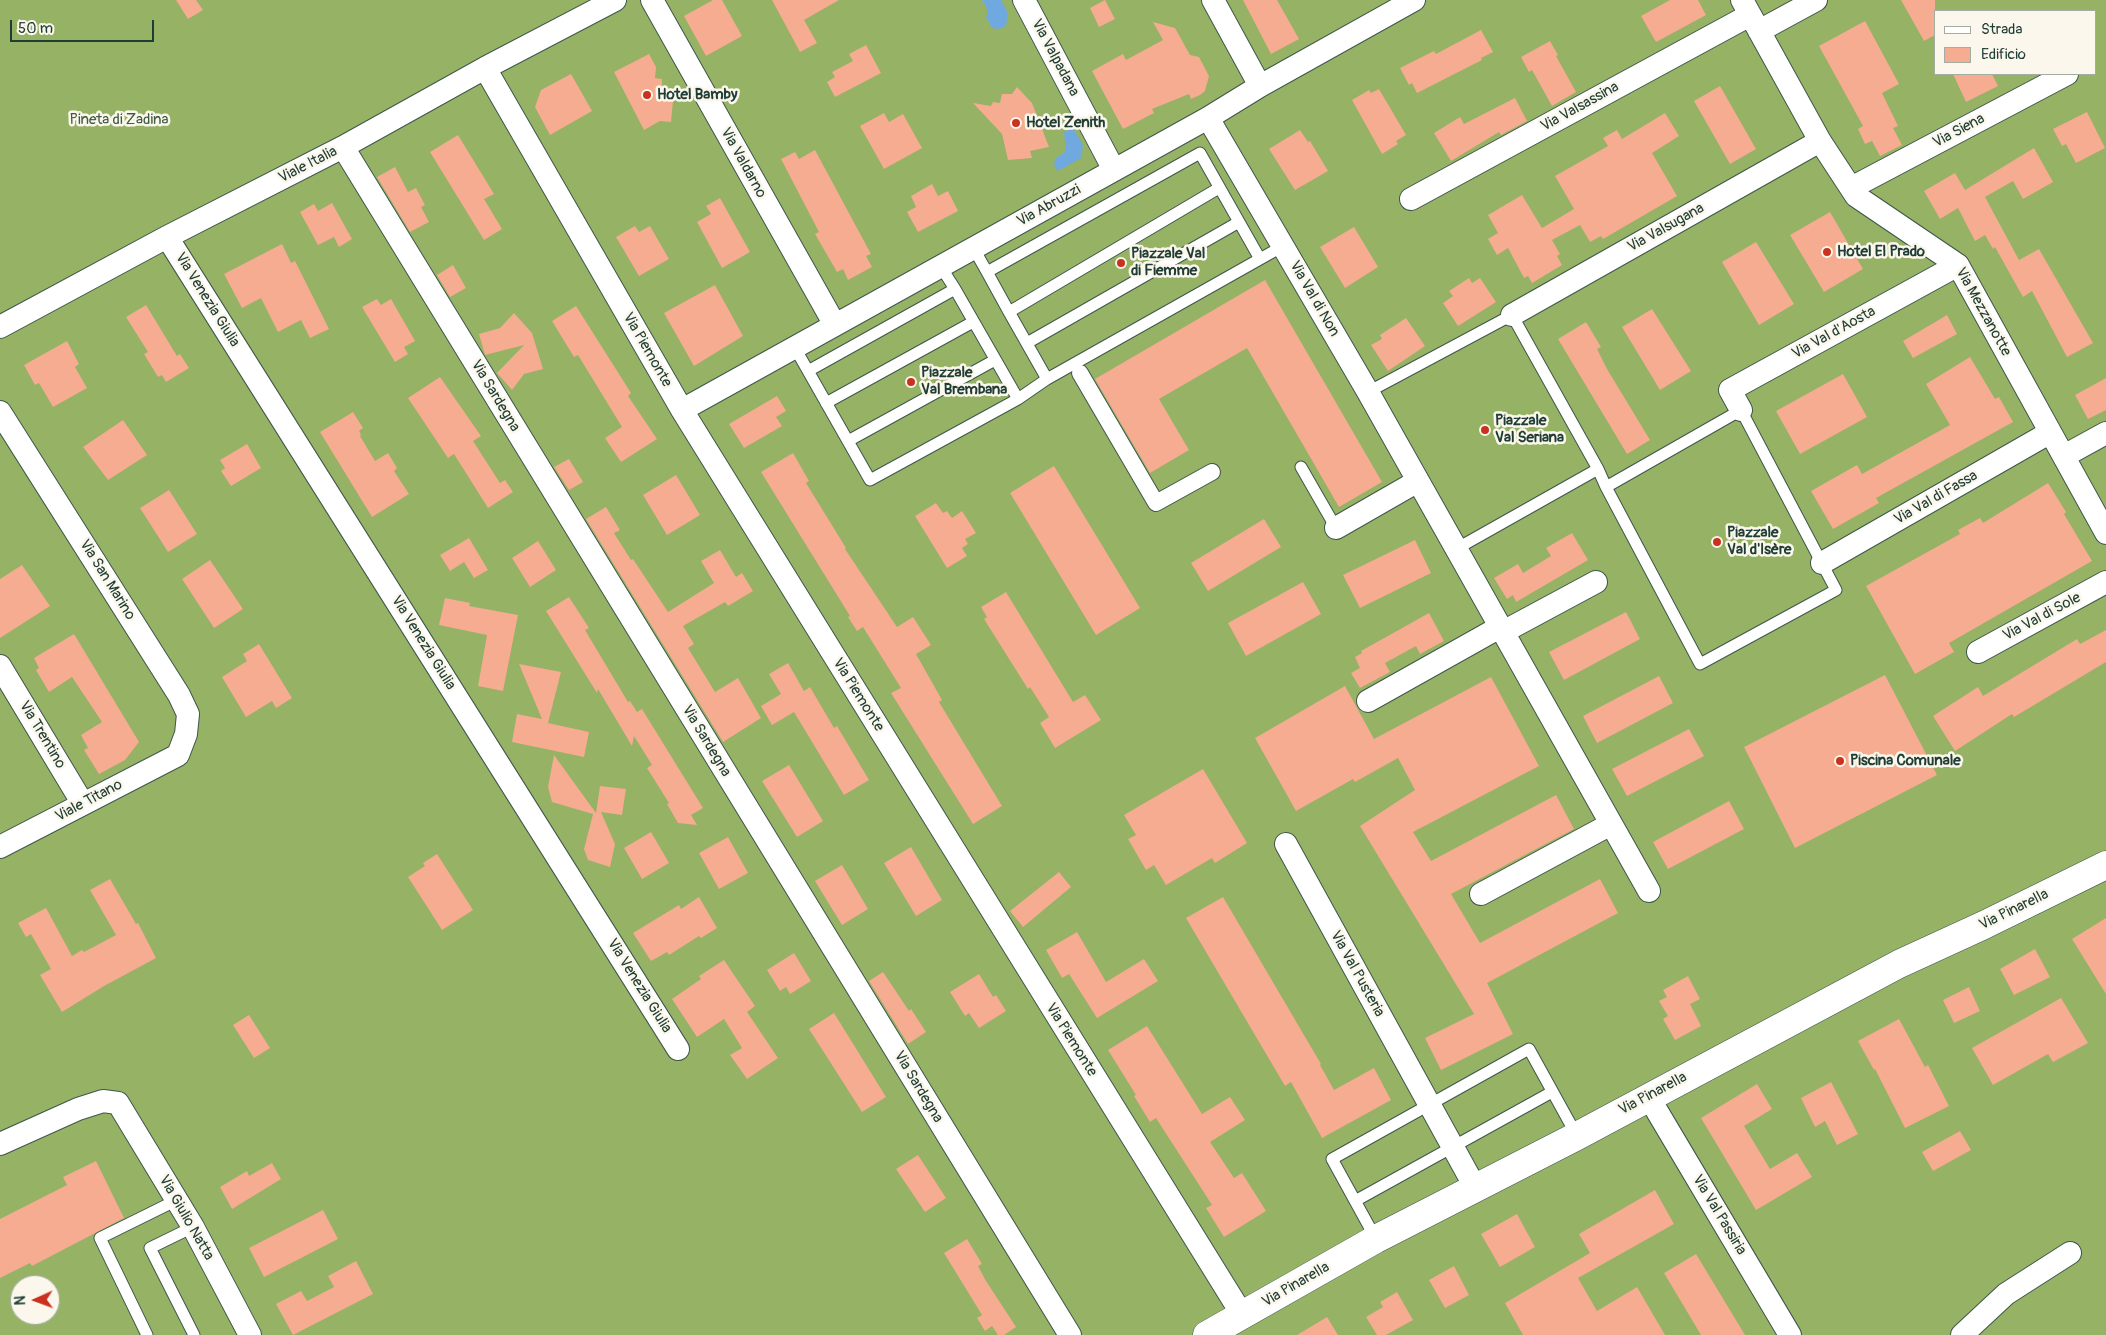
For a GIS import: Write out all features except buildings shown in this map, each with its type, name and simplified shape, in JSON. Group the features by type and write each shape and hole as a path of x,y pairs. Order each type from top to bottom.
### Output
{"street":[{"name":"Viale Italia","path":"0,327 167,237 343,147 485,68 616,0"},
{"name":"Via Valdarno","path":"652,0 835,325"},
{"name":"Via Valpadana","path":"1024,0 1114,170"},
{"path":"1213,0 1260,86"},
{"name":"Via Abruzzi","path":"682,410 835,325 960,260 1114,170 1208,118 1260,86 1414,0"},
{"name":"Via Valsassina","path":"1410,199 1750,15 1816,0"},
{"name":"Via Mezzanotte","path":"1750,15 1820,141 1856,196 1958,264 2049,433 2064,456 2106,533"},
{"name":"Via Piemonte","path":"485,68 682,410 1242,1316"},
{"name":"Via Siena","path":"1851,188 2065,75"},
{"name":"Via Val di Non","path":"1208,118 1368,392 1649,891"},
{"name":"Via Valsugana","path":"1512,315 1820,141"},
{"name":"Via Sardegna","path":"343,147 1070,1335"},
{"name":"Via Venezia Giulia","path":"167,237 678,1049"},
{"name":"Via Val d'Aosta","path":"1741,410 1730,390 1958,264"},
{"path":"1080,373 1156,503 1212,472"},
{"name":"Via San Marino","path":"0,412 179,694 188,714 186,734 178,754"},
{"name":"Via Val di Fassa","path":"1822,563 2049,433"},
{"path":"2064,456 2106,433"},
{"path":"1336,528 1418,481"},
{"path":"1368,701 1596,582"},
{"name":"Via Val di Sole","path":"1978,652 2106,582"},
{"name":"Via Trentino","path":"0,666 83,804"},
{"name":"Viale Titano","path":"0,847 178,754"},
{"path":"1481,894 1611,824"},
{"name":"Via Val Pusteria","path":"1286,844 1476,1189"},
{"name":"Via Pinarella","path":"1207,1335 1376,1239 1577,1136 1648,1096 1898,964 1984,925 2106,865"},
{"name":"Via Val Passiria","path":"1648,1096 1790,1335"},
{"name":"Via Giulio Natta","path":"0,1144 78,1109 103,1101 118,1103 193,1227 245,1333"},
{"path":"1962,1335 2006,1294 2070,1253"}],"lane":[{"path":"987,272 1200,153 1260,259"},
{"path":"1009,312 1220,188"},
{"path":"1027,343 1239,222"},
{"path":"795,348 870,480 1018,399 1047,379 1283,246"},
{"path":"1018,399 955,289 960,260 987,272 1047,379"},
{"path":"808,371 955,289"},
{"path":"1368,392 1512,315 1598,469 1606,487 1700,664 1836,590 1741,410 1606,487"},
{"path":"826,403 974,322"},
{"path":"848,441 995,360"},
{"path":"1301,466 1336,528"},
{"path":"1456,549 1598,469"},
{"path":"1376,1239 1332,1158 1529,1049 1577,1136"},
{"path":"1355,1201 1552,1092"},
{"path":"147,1335 100,1238 177,1200"},
{"path":"193,1227 150,1248 194,1335"}],"green space":[{"name":"Pineta di Zadina","path":"0,0 2106,0 2106,1335 0,1335"}],"water":[{"path":"981,0 1001,0 1008,13 1006,26 998,29 992,28 986,17 988,12 984,2"},
{"path":"1073,128 1083,145 1081,158 1058,171 1054,165 1055,159 1066,151 1064,132"}],"place":[{"name":"Hotel Bamby","path":"647,95"},
{"name":"Hotel Zenith","path":"1016,123"},
{"name":"Hotel El Prado","path":"1827,252"},
{"name":"Piazzale Val di Fiemme","path":"1121,263"},
{"name":"Piazzale Val Brembana","path":"911,382"},
{"name":"Piazzale Val Seriana","path":"1485,430"},
{"name":"Piazzale Val d'Isère","path":"1717,542"},
{"name":"Piscina Comunale","path":"1840,761"}]}
